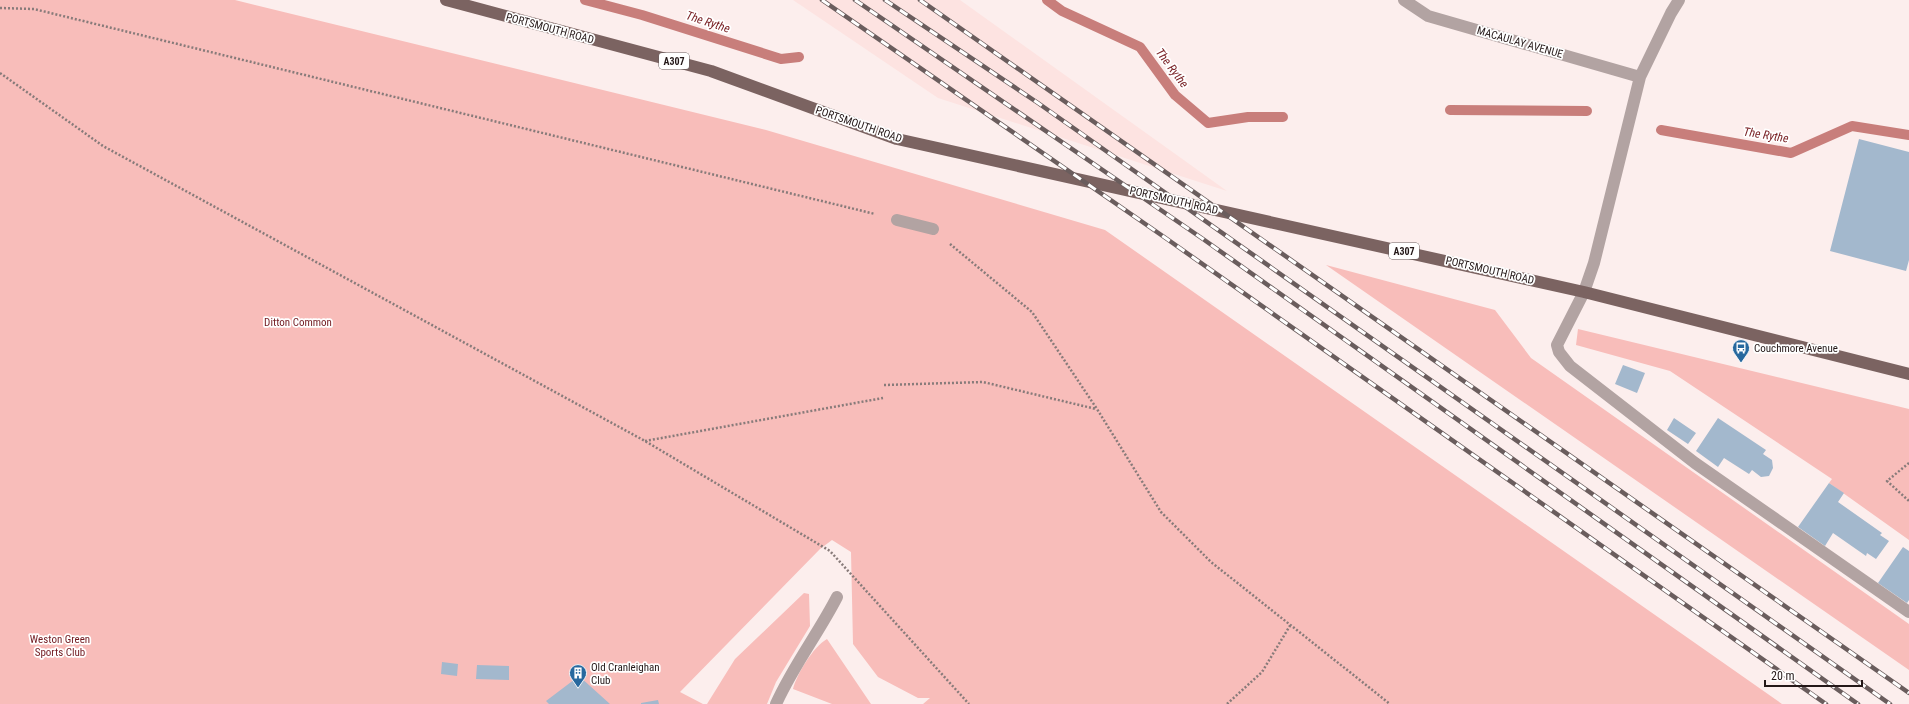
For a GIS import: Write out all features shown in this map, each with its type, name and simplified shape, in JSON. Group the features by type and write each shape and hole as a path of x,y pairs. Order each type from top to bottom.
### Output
{"main road":[{"name":"PORTSMOUTH ROAD","path":"446,0 711,71 897,139 1584,292 1909,374"}],"street":[{"name":"MACAULAY AVENUE","path":"1404,0 1428,16 1640,77"},
{"path":"1679,0 1671,13 1640,77 1600,234 1594,264 1584,292 1557,344 1559,352 1567,363 1695,463 1909,612"},
{"path":"897,220 933,229"},
{"path":"776,704 795,666 822,626 837,597"}],"path":[{"path":"0,8 34,9 897,220"},
{"path":"0,73 103,146 645,441 830,551 969,704"},
{"path":"933,229 1032,312 1097,409 1161,512 1211,562 1390,704"},
{"path":"884,385 983,382 1097,409"},
{"path":"645,441 883,398"},
{"path":"1909,463 1887,481 1909,501"},
{"path":"1227,704 1262,672 1291,624"}],"shaded area":[{"path":"793,0 960,0 1227,191 938,98"}],"green space":[{"name":"Ditton Common","path":"0,0 235,0 766,130 1105,230 1782,704 923,704 930,698 918,698 878,677 853,644 851,552 832,540 820,549 680,692 703,704 0,704"},
{"path":"1326,265 1495,310 1531,358 1909,624 1909,670"},
{"path":"1578,329 1909,409 1909,540 1829,483 1832,479 1670,371 1576,345"},
{"path":"804,593 809,594 810,626 776,682 767,704 707,704 735,659"},
{"path":"827,639 871,704 832,704 793,689 806,661 816,648"}],"building":[{"path":"1859,139 1909,152 1909,260 1906,271 1830,251"},
{"path":"1623,365 1645,373 1637,393 1615,384"},
{"path":"1674,418 1696,433 1688,444 1667,430"},
{"path":"1718,418 1766,450 1763,454 1772,460 1773,468 1769,476 1761,477 1752,470 1749,474 1724,458 1718,467 1696,451"},
{"path":"1829,483 1844,493 1838,502 1882,533 1880,535 1889,541 1876,559 1867,553 1866,556 1833,533 1825,546 1798,527"},
{"path":"1903,547 1909,551 1909,600 1907,603 1878,583"},
{"path":"442,662 458,664 457,676 441,674"},
{"path":"477,665 509,666 509,680 476,679"},
{"name":"Old Cranleighan Club","path":"579,676 610,704 549,704 546,701"},
{"name":"Old Cranleighan Club","path":"658,700 659,704 641,704 641,703"}],"waterway":[{"name":"The Rythe","path":"585,0 642,15 781,59 799,57"},
{"name":"The Rythe","path":"1047,0 1062,11 1140,47 1175,95 1208,123 1248,117 1283,117"},
{"name":"The Rythe","path":"1450,110 1587,111"},
{"name":"The Rythe","path":"1661,130 1791,153 1852,126 1909,135"}],"railway":[{"path":"822,0 1167,239 1826,704"},
{"path":"855,0 1203,239 1858,704"},
{"path":"885,0 1038,103 1890,704"},
{"path":"920,0 1909,693"}],"place":[{"name":"Couchmore Avenue","path":"1741,363"},
{"name":"Old Cranleighan Club","path":"578,688"}],"park label":[{"name":"Weston Green Sports Club","path":"60,645"}]}
